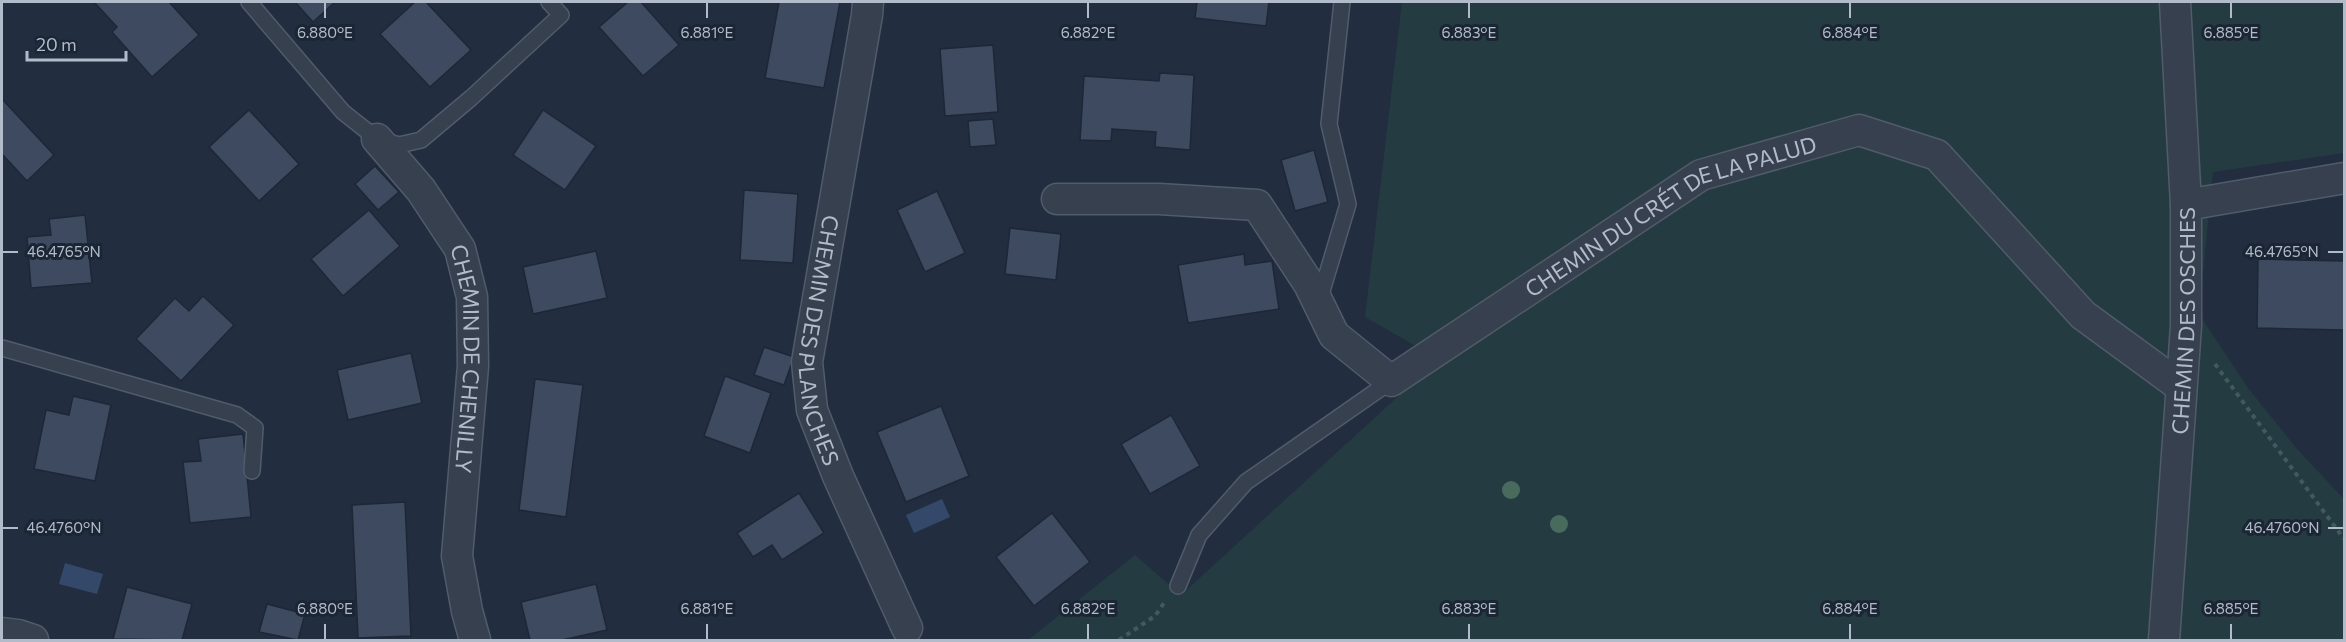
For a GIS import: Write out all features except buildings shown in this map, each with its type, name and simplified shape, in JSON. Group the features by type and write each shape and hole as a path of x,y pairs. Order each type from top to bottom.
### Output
{"street":[{"name":"CHEMIN DES PLANCHES","path":"868,2 866,27 807,362 812,410 838,476 908,628"},
{"name":"CHEMIN DES OSCHES","path":"2164,640 2186,326 2186,205 2175,2"},
{"name":"CHEMIN DU CRÉT DE LA PALUD","path":"1391,381 1701,175 1859,130 1937,155 2083,315 2180,386"},
{"name":"CHEMIN DE CHENILLY","path":"377,139 421,190 460,249 472,297 473,366 457,556 475,640"},
{"path":"2186,205 2344,178"},
{"path":"1057,199 1159,199 1257,205 1309,284 1334,335 1391,381"},
{"path":"2,633 33,640"}],"lane":[{"name":"CHEMIN DE CHENILLY","path":"249,2 342,112 377,139 399,145 421,140 471,98 561,15 549,2"},
{"path":"1318,304 1348,204 1329,124 1342,2"},
{"path":"2,348 237,415 255,428 252,471"},
{"name":"CHEMIN DU CRÉT DE LA PALUD","path":"1178,586 1199,535 1246,482 1391,381"}],"path":[{"path":"2186,326 2344,538"},
{"path":"1119,640 1155,616 1178,586"}],"green space":[{"path":"1402,2 2344,2 2344,153 2213,172 2199,314 2248,388 2297,449 2344,499 2344,640 1028,640 1135,555 1181,595 1439,359 1365,317"}],"water":[{"path":"942,499 950,517 914,533 906,515"},
{"path":"65,563 103,574 97,594 59,584"}]}
